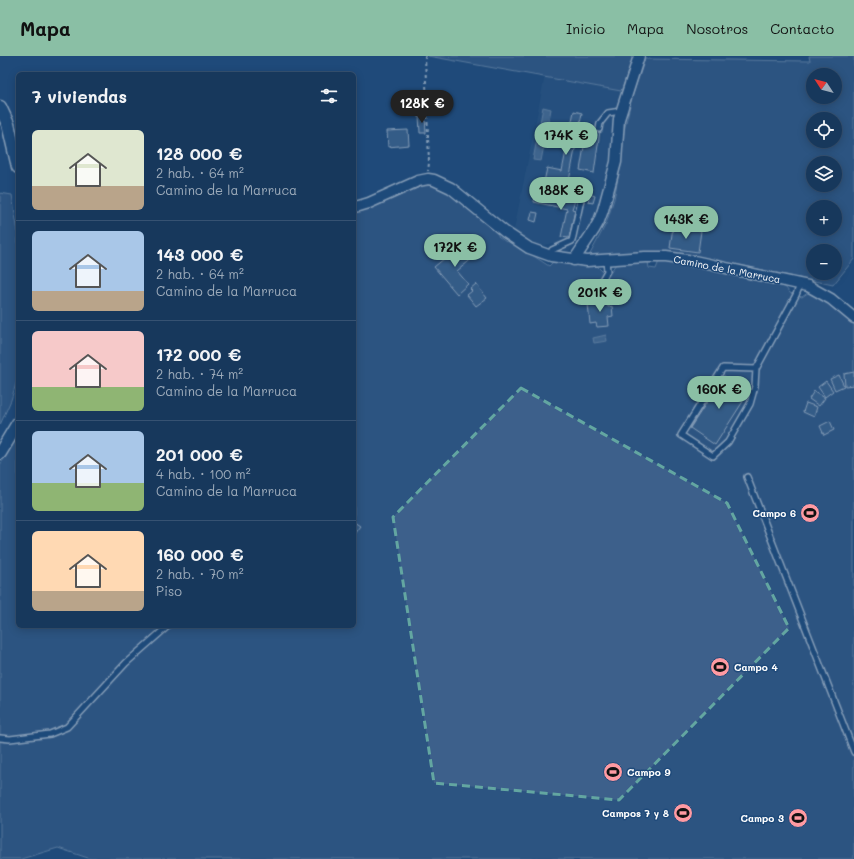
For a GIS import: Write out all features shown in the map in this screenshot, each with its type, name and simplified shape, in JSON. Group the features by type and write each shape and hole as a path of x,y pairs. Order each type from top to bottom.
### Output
{"street":[{"path":"574,260 594,230 603,210 616,162 619,119 639,56"},
{"path":"0,107 8,124 16,158"},
{"path":"356,207 369,203 418,181 428,179"},
{"name":"Camino de la Marruca","path":"428,179 434,180 451,188 505,232 529,248 551,256 586,262 645,257 666,257 694,261 808,286 831,298 854,318"},
{"path":"0,453 16,426"}],"lane":[{"path":"599,129 600,123 608,113 621,111"},
{"path":"551,256 552,250 572,241 584,186 572,184"},
{"path":"594,294 606,271 606,260"},
{"path":"756,369 723,368 681,435 713,456 728,442 750,404 755,386 756,369 800,285"},
{"path":"747,477 854,752"},
{"path":"0,738 10,740 50,734 67,727 126,663 166,628"}],"path":[{"path":"425,56 429,163 428,179"}],"highlighted area":[{"path":"521,388 727,503 789,628 619,800 434,783 393,517"}],"shaded area":[{"path":"428,56 634,56 621,91"},
{"path":"809,56 854,56 854,259 842,274 842,244 806,244 806,279 716,260 664,253 592,258 589,256 606,224 614,199 620,168 624,131 632,97 645,59 810,61"},
{"path":"545,76 621,91 615,117 608,169 593,224 586,236 569,251 561,252 553,243 541,246 514,230"},
{"path":"543,107 551,109 541,161 533,160"},
{"path":"431,185 440,186 447,190 499,232 498,236 506,242 509,240 549,266 555,260 582,266 597,266 603,272 611,271 616,264 648,262 649,268 656,269 659,261 705,269 785,287 790,293 802,297 809,292 830,302 854,323 854,859 91,859 58,848 21,859 0,859 0,465 16,439 16,628 356,628 356,210 368,209 420,187"},
{"path":"0,193 12,195 16,220 16,384 11,400 0,425"},
{"path":"810,280 837,280 833,285"},
{"path":"606,335 607,341 594,343 593,338"}],"building":[{"path":"574,111 582,113 568,186 544,182 547,168 562,171"},
{"path":"419,116 425,116 426,133 420,133"},
{"path":"587,129 600,131 594,173 580,170"},
{"path":"408,130 409,145 388,147 387,131"},
{"path":"590,194 595,196 593,203 588,202"},
{"path":"535,195 558,200 559,196 575,200 572,209 575,210 569,238 561,237 567,209 534,202"},
{"path":"532,212 538,213 536,222 530,220"},
{"path":"673,227 701,231 698,252 670,248"},
{"path":"462,244 474,257 457,271 468,284 457,294 434,267"},
{"path":"476,284 487,298 476,306 467,295 472,291 470,289"},
{"path":"603,298 603,304 607,303 608,307 612,306 613,316 608,317 609,326 597,327 596,323 590,324 588,304 594,303 594,299"},
{"path":"854,372 854,385 845,386 844,374"},
{"path":"839,375 844,386 835,390 830,379"},
{"path":"724,376 749,392 715,445 690,428"},
{"path":"826,381 833,391 825,397 818,387"},
{"path":"814,391 825,398 819,406 809,399"},
{"path":"806,403 817,407 814,417 803,412"},
{"path":"830,421 834,430 824,435 820,426"},
{"path":"356,523 360,526 356,531"}],"place":[{"name":"Campo 6","path":"810,513"},
{"name":"Campo 4","path":"720,667"},
{"name":"Campo 9","path":"613,772"},
{"name":"Campos 7 y 8","path":"683,813"},
{"name":"Campo 3","path":"798,818"}]}
